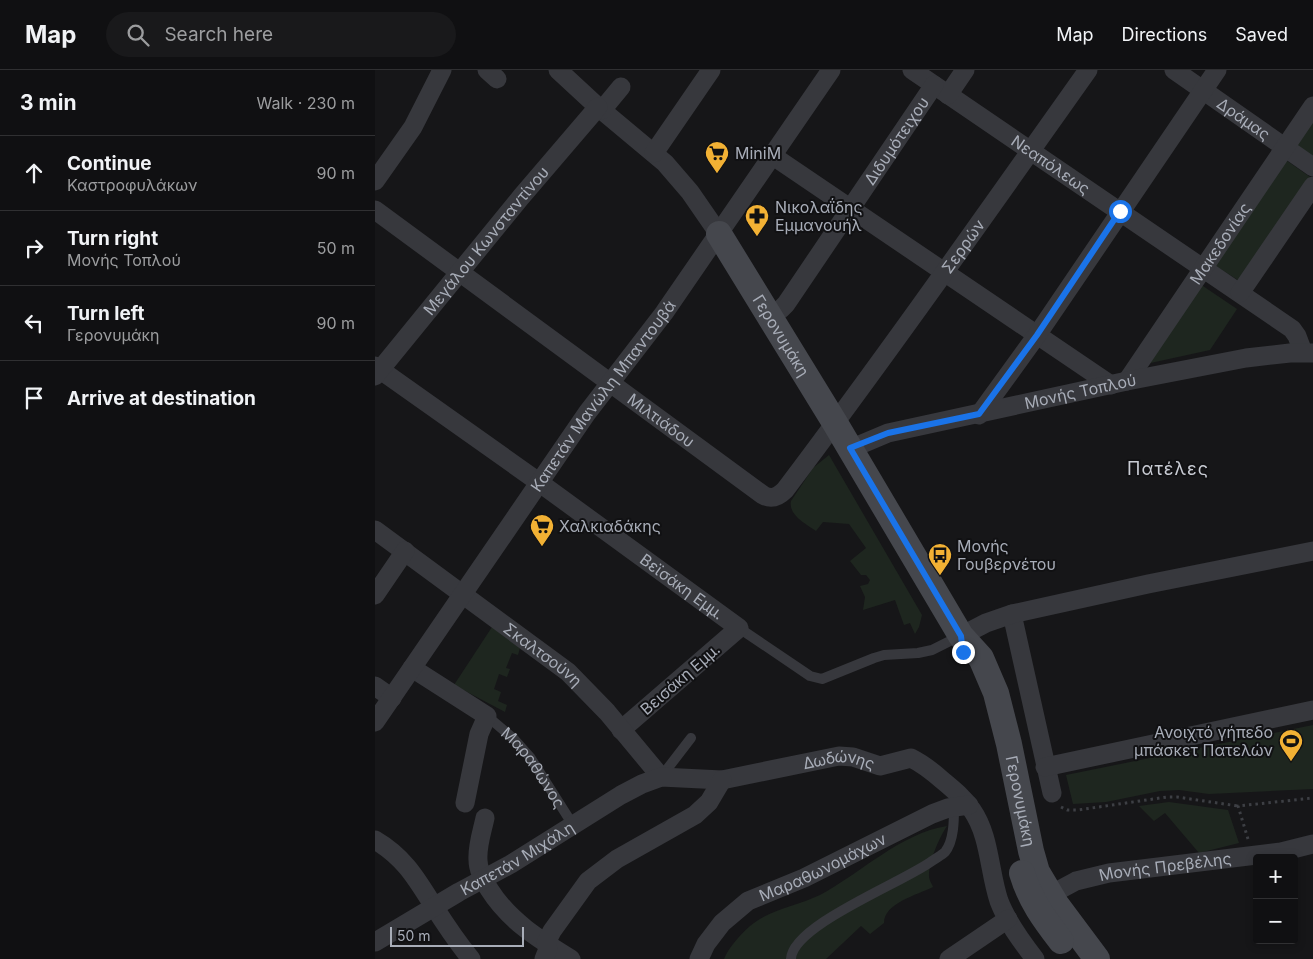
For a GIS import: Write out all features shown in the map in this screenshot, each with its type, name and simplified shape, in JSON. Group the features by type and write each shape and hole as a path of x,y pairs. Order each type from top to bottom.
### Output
{"street":[{"path":"375,181 413,127 442,70"},
{"path":"654,153 711,70"},
{"name":"Καπετάν Μανώλη Μπαντουβά","path":"375,722 587,413 637,349 719,234 831,70"},
{"name":"Νεαπόλεως","path":"912,70 1292,330 1308,353"},
{"name":"Διδυμότειχου","path":"769,316 781,310 786,304 851,209 941,90 965,70"},
{"name":"Σερρών","path":"835,423 1088,70"},
{"name":"Δράμας","path":"1174,70 1313,166"},
{"path":"979,414 1037,335 1217,70"},
{"name":"Γερονυμάκη","path":"566,73 600,108 654,153 691,192 719,234 835,423 961,636 981,658 996,693 1034,862 1050,895 1097,959"},
{"name":"Μεγάλου Κωνσταντίνου","path":"377,371 600,108 621,87"},
{"name":"Μακεδονίας","path":"1119,383 1203,268 1313,106"},
{"path":"773,156 1037,335 1119,383"},
{"path":"1240,293 1313,186"},
{"name":"Μιλτιάδου","path":"375,210 763,495 770,498 779,496 835,423"},
{"name":"Μονής Τοπλού","path":"850,448 888,433 1119,383 1218,363 1308,353"},
{"name":"Βεϊσάκη Εμμ.","path":"377,371 540,483 739,628"},
{"name":"Σκαλτσούνη","path":"375,530 568,672 661,777"},
{"path":"375,596 405,551"},
{"path":"961,636 985,623 1012,614 1148,584 1313,551"},
{"path":"1012,614 1051,793"},
{"name":"Βεισάκη Εμμ.","path":"621,730 739,628"},
{"name":"Γερονυμάκη","path":"961,636 965,660 986,719 1024,881 1039,912 1075,959"},
{"name":"Μαραθώνος","path":"412,668 487,716 479,734 465,803"},
{"path":"375,686 392,698"},
{"path":"1045,767 1313,710"},
{"name":"Δωδώνης","path":"661,777 722,780 839,756 853,757 880,766 911,758 929,769 955,791 961,806"},
{"name":"Καπετάν Μιχάλη","path":"375,942 434,906 511,864 621,795 661,777"},
{"path":"545,951 562,916 588,882 617,859 695,815 709,802 722,780"},
{"path":"961,806 981,828 995,889 1008,919 1035,959"},
{"name":"Μαραθωνομάχων","path":"699,959 706,944 721,923 749,901 804,878 932,814 961,806"},
{"path":"485,818 478,859 483,879 493,895 545,951 571,959"},
{"path":"375,840 406,864 471,959"},
{"name":"Μονής Πρεβέλης","path":"1268,854 1313,844"},
{"name":"Μονής Πρεβέλης","path":"1050,895 1076,882 1100,875 1253,856"},
{"path":"949,959 1008,919"}],"lane":[{"name":"Βεϊσάκη Εμμ.","path":"739,628 810,676 822,679 884,655 918,653 932,650 961,636"},
{"name":"Μαραθώνος","path":"487,716 514,739 530,757 573,825"},
{"path":"661,777 691,738"},
{"path":"791,959 791,953 797,942 821,922 923,868 945,851 961,806"}],"path":[{"path":"1051,793 1058,805 1063,809 1071,811 1177,796 1238,806 1313,798"},
{"path":"1238,806 1253,854"}],"shaded area":[{"path":"1313,117 1313,157 1295,144"},
{"path":"1283,158 1313,179 1241,282 1211,263"},
{"path":"1200,284 1237,309 1210,350 1146,364"},
{"path":"829,455 922,615 915,634 910,623 904,625 895,600 863,610 865,597 860,586 868,584 870,580 866,575 861,575 850,561 866,548 849,524 823,522 816,531 799,519 792,511 791,501 813,468"},
{"path":"492,627 520,648 518,655 512,653 506,668 510,669 507,677 499,674 494,689 501,692 498,701 507,705 505,712 454,685"},
{"path":"1313,725 1313,789 1209,794 1179,790 1160,791 1106,802 1073,804 1066,775"},
{"path":"1169,802 1228,810 1239,843 1199,853 1165,813 1154,821 1139,806"},
{"path":"947,826 938,843 929,870 929,877 933,887 895,905 885,916 884,923 870,934 861,926 826,959 724,959 739,937 758,920 820,895 897,845 930,830"}],"place":[{"name":"MiniM","path":"717,174"},
{"name":"Νικολαΐδης Εμμανουήλ","path":"757,237"},
{"name":"Χαλκιαδάκης","path":"542,547"},
{"name":"Μονής Γουβερνέτου","path":"940,576"},
{"name":"Ανοιχτό γήπεδο μπάσκετ Πατελών","path":"1291,762"}],"district":[{"name":"Πατέλες","path":"1168,468"}],"route":[{"path":"963,652 961,636 850,448 888,433 979,414 1037,335 1120,211"}]}
